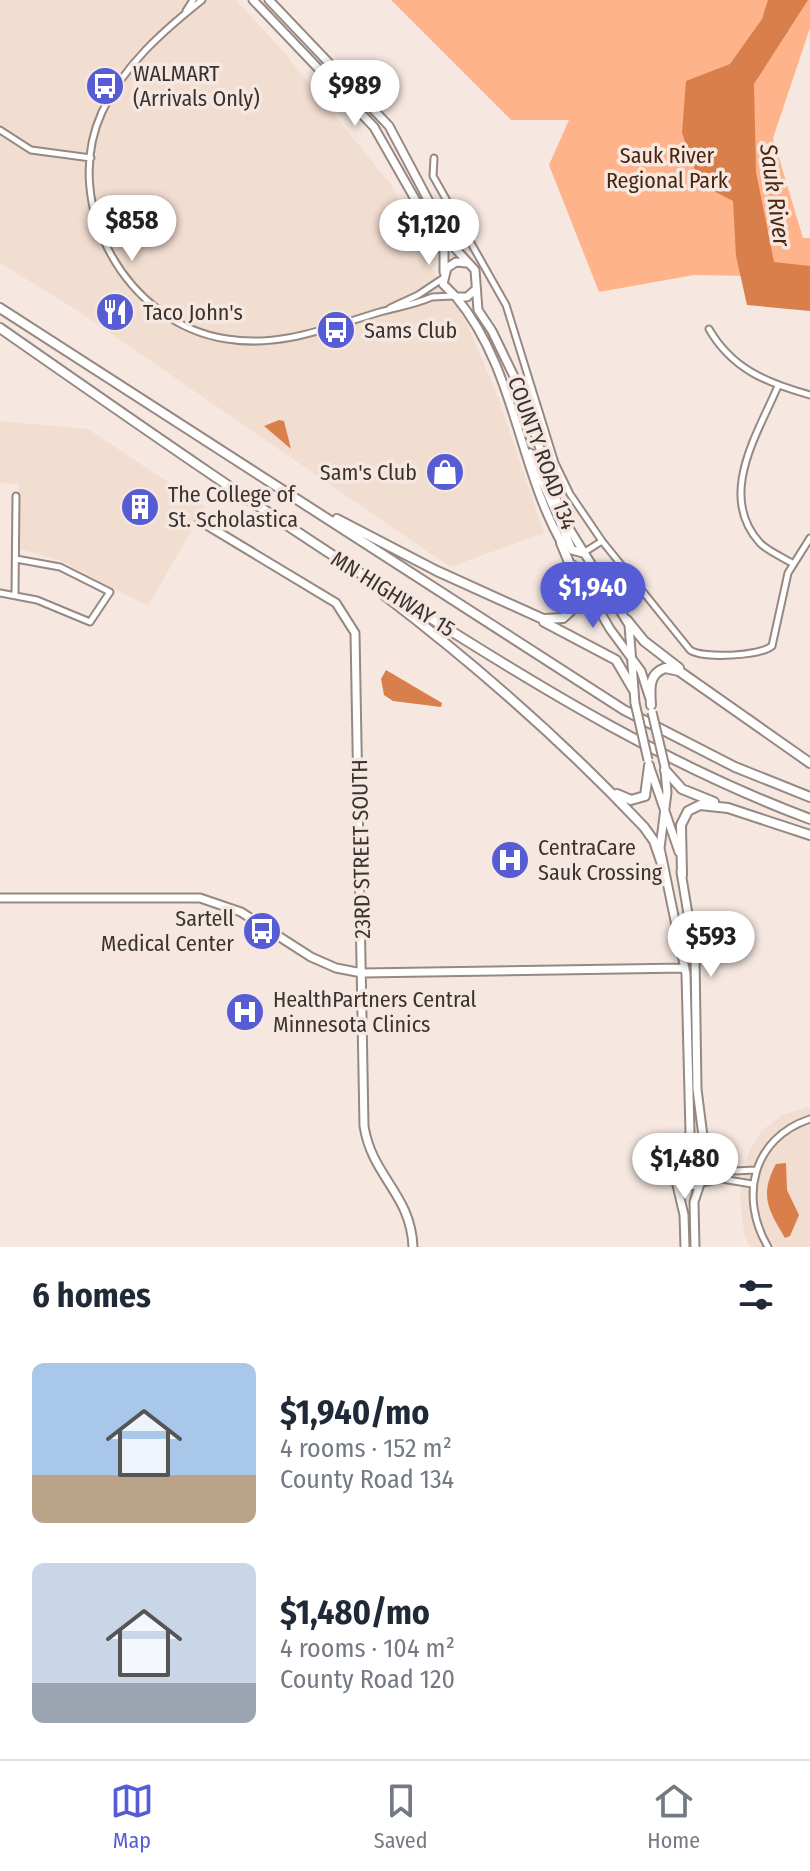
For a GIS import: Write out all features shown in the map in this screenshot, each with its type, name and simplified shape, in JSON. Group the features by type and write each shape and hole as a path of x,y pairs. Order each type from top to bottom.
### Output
{"highway":[{"name":"MN HIGHWAY 15","path":"0,308 624,710 735,767 810,797"},
{"name":"MN HIGHWAY 15","path":"0,328 327,553 556,696 661,754 810,819"},
{"path":"294,497 610,656 621,667 633,689"},
{"path":"508,604 551,620 563,618 576,608 578,584 561,543"},
{"path":"327,553 476,666 597,780 650,835 663,867"},
{"path":"627,620 644,641 685,674 810,763"},
{"path":"652,708 650,683 658,671 669,669 685,674"},
{"path":"597,780 621,797 639,799 649,785 648,763"},
{"path":"665,769 682,789 810,835"},
{"path":"682,875 680,837 684,816 700,805 730,808"}],"street":[{"path":"183,15 193,0"},
{"path":"202,0 122,77 96,128 91,158 91,202 111,257 135,289 181,324 224,339 274,342 443,294 467,297 477,286 475,270 452,245 389,126 269,0"},
{"path":"253,0 374,127 444,250 445,289 454,297"},
{"path":"0,130 31,150 91,158"},
{"path":"434,158 433,176 506,305 562,481 602,541 695,654 757,653 772,646 792,563 810,538"},
{"path":"385,310 418,295 456,262 466,263"},
{"name":"COUNTY ROAD 134","path":"477,286 478,310 492,331 522,393 556,500 583,553 627,620 635,703 648,763 677,841 695,956 699,1117 707,1161"},
{"name":"COUNTY ROAD 134","path":"454,297 477,326 519,429 541,500 561,543 610,629 641,671 652,708 665,769 660,848 685,968 690,1133 679,1156"},
{"path":"709,329 717,343 741,366 778,386 810,395"},
{"path":"778,386 741,475 742,515 762,545 792,563"},
{"path":"519,429 560,529 572,550 583,553 602,541"},
{"path":"15,595 16,496"},
{"name":"23RD STREET SOUTH","path":"200,521 336,603 355,633 366,1138 374,1162 404,1203 413,1247"},
{"path":"0,593 15,595 90,622 110,592 60,567 16,559"},
{"path":"0,898 200,898 241,912 311,957 336,968 362,973 685,968"},
{"path":"768,1247 754,1218 752,1184 756,1170 775,1140 810,1119"},
{"path":"685,1247 684,1215 673,1168 679,1156 692,1151 707,1161 734,1171 756,1170"},
{"path":"695,1247 694,1202 707,1175 707,1161"},
{"path":"676,1177 687,1186 722,1179 752,1184"}],"shaded area":[{"path":"0,0 236,0 281,49 392,186 429,264 466,321 498,397 544,533 450,567 75,309 0,263"},
{"name":"Sauk River","path":"768,0 808,0 754,84 756,172 774,262 810,266 810,311 747,305 736,256 733,201 700,184 682,133 686,81 730,64 762,19"},
{"path":"0,421 88,429 205,507 148,606 59,560 19,549 19,484 0,483"},
{"path":"284,421 291,449 264,426"},
{"path":"386,670 442,703 441,707 393,701 384,695 381,679"},
{"path":"810,1107 810,1247 750,1247 744,1234 740,1197 747,1156 761,1131 784,1114"},
{"path":"786,1163 787,1190 799,1215 790,1236 785,1238 771,1212 767,1195 776,1164"}],"green space":[{"name":"Sauk River Regional Park","path":"391,0 810,0 810,28 773,138 803,238 810,238 810,277 694,275 599,292 549,165 569,120 511,120"},
{"path":"687,1159 695,1159 701,1169 695,1179 687,1179 681,1173 681,1165"}],"place":[{"name":"WALMART (Arrivals Only)","path":"105,86"},
{"name":"Taco John's","path":"115,312"},
{"name":"Sams Club","path":"336,330"},
{"name":"Sam's Club","path":"445,472"},
{"name":"The College of St. Scholastica","path":"140,507"},
{"name":"CentraCare Sauk Crossing","path":"510,860"},
{"name":"Sartell Medical Center","path":"262,931"},
{"name":"HealthPartners Central Minnesota Clinics","path":"245,1012"}]}
